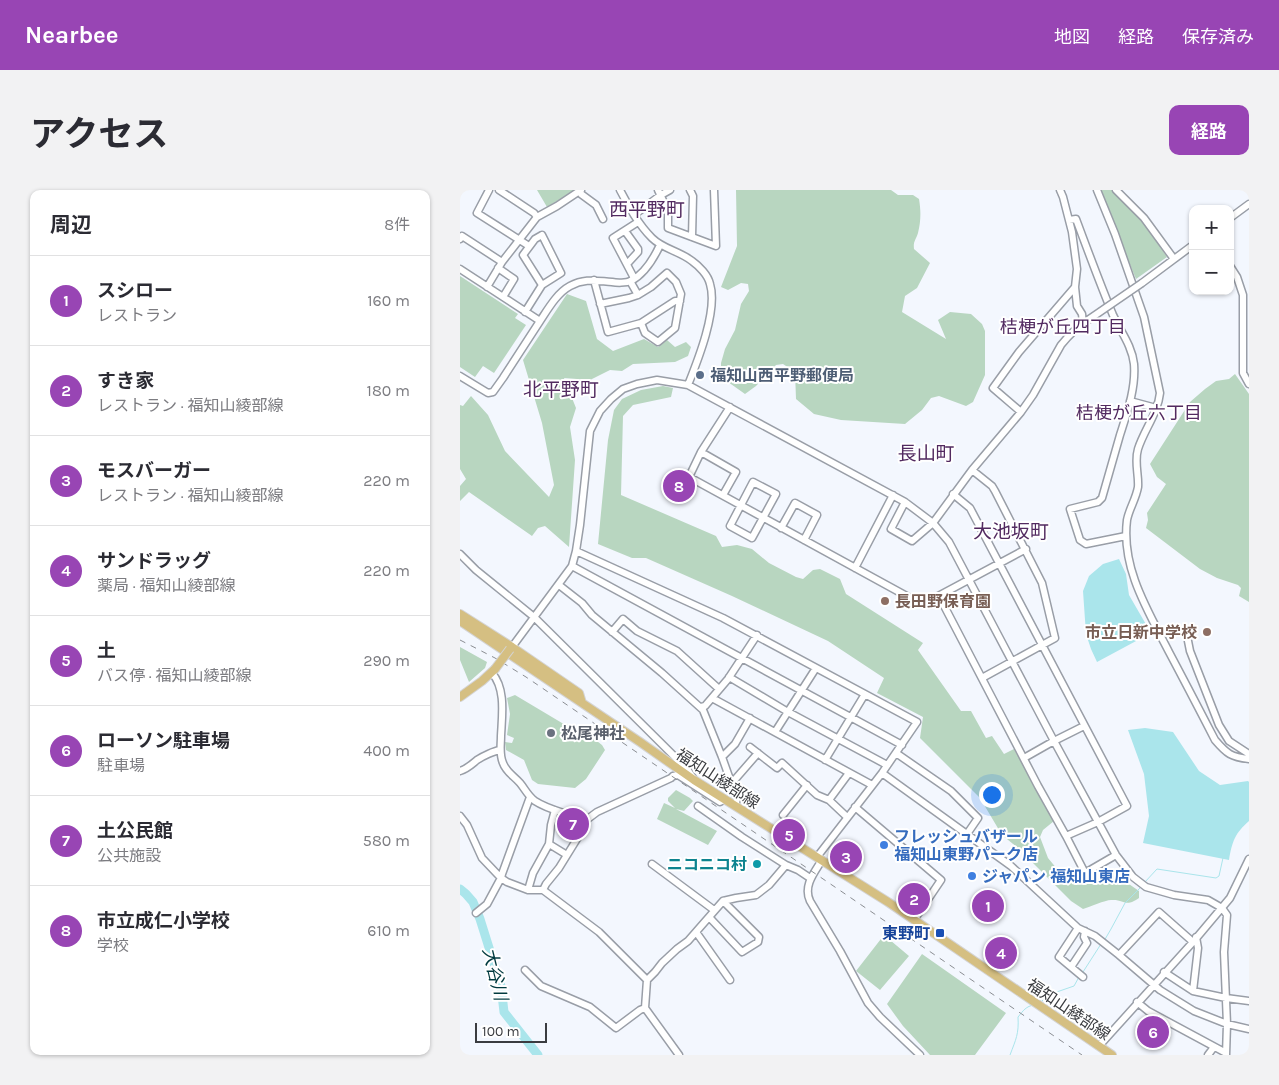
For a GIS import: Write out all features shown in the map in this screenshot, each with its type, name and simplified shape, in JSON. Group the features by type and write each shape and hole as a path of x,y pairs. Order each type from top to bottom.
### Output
{"main road":[{"path":"460,614 579,693 582,704"},
{"name":"福知山綾部線","path":"460,621 694,780 914,920 1112,1055"},
{"path":"460,697 493,671 511,648"}],"street":[{"path":"489,190 477,213 529,246"},
{"path":"499,190 534,213 537,217"},
{"path":"487,287 502,262 537,217 580,190 585,198 591,200 596,205 603,219"},
{"path":"620,190 638,222 660,245 690,259 701,269 710,283 712,299 703,345 688,385"},
{"path":"634,215 659,192 670,190"},
{"path":"690,190 693,196 692,237"},
{"path":"659,192 668,211 668,228 716,246 714,190"},
{"path":"1060,190 1070,220 1077,269 1075,287 1077,306 1086,322"},
{"path":"1097,190 1115,234 1144,318 1160,393 1156,408 1138,450 1136,463 1138,486 1127,518 1128,560 1138,591 1215,740 1226,752 1236,757 1249,759"},
{"path":"1116,190 1144,218 1174,259"},
{"path":"1234,215 1249,204"},
{"path":"1070,220 1076,219 1102,288 1128,342 1132,354 1134,377 1130,401 1102,498 1098,502 1070,509 1080,540 1086,544 1126,536"},
{"path":"638,222 613,238 627,264 638,295"},
{"path":"624,230 638,249 638,252 627,264"},
{"path":"525,312 542,285 561,273 542,235 529,246 523,255 542,285"},
{"path":"460,239 462,236 502,262"},
{"path":"460,376 488,393 493,392 540,321 562,292 581,281 612,282 632,280 648,265 660,245"},
{"path":"905,502 891,529 912,541 933,523 972,470 1021,412 1033,395 1061,345 1071,332 1189,248"},
{"path":"498,268 514,280 503,297"},
{"path":"460,270 540,321"},
{"path":"1234,272 1243,295 1243,373 1249,384"},
{"path":"600,304 638,295 667,273 676,282 681,294 675,328 658,342 645,333 641,323"},
{"path":"594,280 608,332 641,323 675,301 680,301"},
{"path":"1021,412 993,388 1019,352 1075,287"},
{"path":"511,648 572,566 576,551 590,431 600,411 610,399 622,390 637,384 657,380 688,385 905,502 933,523 949,542 1116,855 1133,877 1146,887 1174,895 1208,900 1222,908 1227,915 1224,952 1227,1024 1226,1054 1148,1011 1137,1002"},
{"path":"1130,401 1156,408"},
{"path":"730,407 701,452 689,477 912,599 920,602 929,601 1026,549"},
{"path":"701,452 736,472 722,495"},
{"path":"972,470 996,491 1026,549 1042,583 1055,638 982,678"},
{"path":"754,482 776,494 763,518 752,538 730,526 754,482"},
{"path":"953,494 970,508 1127,806 1098,822 1066,836"},
{"path":"855,568 893,496"},
{"path":"781,528 795,503 817,516 804,540"},
{"path":"576,551 757,635 917,722 888,765 847,817 819,859 810,878 808,895 868,1003 920,1055"},
{"path":"460,554 476,570 534,617 688,769 694,780"},
{"path":"572,566 902,745"},
{"path":"559,585 701,707 737,799 735,805"},
{"path":"939,596 1085,873 1116,855"},
{"path":"612,632 623,619 638,631 676,652 719,689"},
{"path":"701,707 705,706 729,677 757,635"},
{"path":"1188,641 1190,651 1220,726 1229,741 1249,754"},
{"path":"775,732 816,668"},
{"path":"493,671 500,685 502,705 500,750 502,762 506,769 520,782 530,797 536,802 585,821"},
{"path":"729,677 788,712 888,765"},
{"path":"825,760 865,694"},
{"path":"712,698 872,785"},
{"path":"722,757 735,744 750,718"},
{"path":"1024,758 1054,740 1084,726"},
{"path":"750,747 777,768 782,763 818,795 829,800 847,817"},
{"path":"460,771 480,758 500,750"},
{"path":"731,784 758,753"},
{"path":"896,753 950,792 978,818 967,834"},
{"path":"829,800 849,773"},
{"path":"882,773 1011,866 1078,928 1095,936 1160,990 1194,1010 1227,1024 1249,1030"},
{"path":"543,890 585,826 585,821 597,812 678,775 720,802 725,800"},
{"path":"783,815 807,785"},
{"path":"476,913 487,904 501,878 530,797"},
{"path":"698,806 742,837 810,878"},
{"path":"855,807 941,880 914,920"},
{"path":"528,890 533,873 549,844 550,825 555,810"},
{"path":"460,816 467,826 482,858 501,878 528,890 543,890 599,932 646,980"},
{"path":"549,844 567,855"},
{"path":"1099,1046 1222,908 1231,896 1249,859"},
{"path":"652,864 714,910"},
{"path":"679,1055 644,1008 646,980 677,949 688,941 723,901 756,895 769,886 786,865"},
{"path":"708,917 742,952 758,942 759,937 723,901"},
{"path":"1120,955 1158,912 1194,939 1198,948 1193,991"},
{"path":"1078,928 1059,957 1083,977"},
{"path":"1070,967 1087,943 1084,937 1085,931"},
{"path":"696,932 730,980"},
{"path":"525,970 541,986 590,1008 616,1028 644,1008"},
{"path":"1164,972 1193,991 1249,1002"},
{"path":"1208,1055 1214,1047"}],"green space":[{"path":"537,190 575,190 547,207"},
{"path":"736,190 891,190 898,195 913,195 919,199 920,220 914,249 930,263 917,288 905,296 902,312 946,339 938,320 950,312 971,314 982,324 985,331 985,375 973,402 966,406 939,396 931,398 922,410 905,424 841,420 814,414 796,399 795,372 783,364 776,365 756,386 745,394 721,377 721,363 725,349 735,330 741,304 749,291 748,284 741,283 728,290 721,287 737,246"},
{"path":"1099,190 1112,190 1144,222 1167,257 1136,279"},
{"path":"460,276 518,314 515,318 526,325 494,373 483,366 475,377 460,367"},
{"path":"567,294 586,301 597,339 613,351 644,339 658,347 667,340 675,347 686,342 691,347 688,356 675,362 633,364 622,371 610,370 590,380 564,378 576,408 570,427 575,460 569,547 545,526 538,528 532,536 469,492 460,501 460,486 466,479 460,469 460,405 463,406 471,396 488,415 505,451 549,497 554,485 542,423 523,360"},
{"path":"1235,374 1249,394 1249,602 1239,596 1241,588 1238,585 1217,578 1200,569 1146,528 1147,513 1166,484 1157,477 1150,464 1190,402 1216,381 1229,379"},
{"path":"663,386 673,388 671,397 633,405 623,416 621,495 716,536 722,547 737,545 752,549 769,563 796,577 803,579 813,570 820,569 840,579 846,594 923,643 918,650 961,711 971,711 986,738 992,736 1004,754 1014,749 1054,821 1043,830 1040,837 1048,858 1062,875 1084,883 1111,875 1116,870 1126,882 1139,891 1139,898 1128,903 1108,900 1083,909 1071,901 1018,848 1002,835 980,798 920,738 923,717 877,693 884,678 828,641 646,558 632,558 598,544 608,440 614,410 622,399 641,390"},
{"path":"460,647 487,662 485,668 469,682 460,660"},
{"name":"松尾神社","path":"515,695 562,723 584,731 602,745 605,750 586,779 575,788 538,784 532,780 524,760 506,750 505,742 512,743 514,738 507,735 510,714 507,698"},
{"path":"676,790 693,801 684,811 676,809 717,831 708,845 657,819 664,803 675,808 668,801 668,798"},
{"path":"884,935 909,956 880,990 856,971"},
{"path":"922,954 1006,1013 975,1055 930,1055 903,1026 887,1004"}],"water":[{"path":"1119,559 1126,574 1129,595 1151,633 1097,662 1086,634 1083,591 1089,576 1103,564"},
{"path":"1145,728 1173,732 1199,771 1220,785 1249,782 1249,821 1235,838 1229,860 1143,843 1149,816 1144,774 1128,730"}],"waterway":[{"path":"1145,882 1157,869 1216,878 1219,876 1223,858"},
{"path":"1104,941 1125,903 1141,887"},
{"name":"大谷川","path":"460,889 473,902 480,919 501,986 504,1012 538,1055"},
{"path":"1083,972 1101,944"},
{"path":"1040,1003 1048,995 1074,986 1079,977"},
{"path":"1010,1055 1017,1032 1018,1017 1023,1011 1034,1005"}],"railway":[{"path":"460,640 526,677 1082,1055"}],"place":[{"name":"福知山西平野郵便局","path":"700,375"},
{"name":"市立成仁小学校","path":"679,486"},
{"name":"長田野保育園","path":"885,601"},
{"name":"市立日新中学校","path":"1207,632"},
{"name":"松尾神社","path":"551,733"},
{"name":"土公民館","path":"573,824"},
{"name":"土","path":"789,835"},
{"name":"フレッシュバザール 福知山東野パーク店","path":"884,845"},
{"name":"モスバーガー","path":"846,857"},
{"name":"ニコニコ村","path":"757,864"},
{"name":"ジャパン 福知山東店","path":"972,876"},
{"name":"すき家","path":"914,899"},
{"name":"スシロー","path":"988,906"},
{"name":"東野町","path":"940,933"},
{"name":"サンドラッグ","path":"1001,953"},
{"name":"ローソン駐車場","path":"1153,1032"}],"district":[{"name":"西平野町","path":"647,209"},
{"name":"桔梗が丘四丁目","path":"1063,327"},
{"name":"北平野町","path":"561,389"},
{"name":"桔梗が丘六丁目","path":"1139,413"},
{"name":"長山町","path":"926,453"},
{"name":"大池坂町","path":"1011,531"}]}
